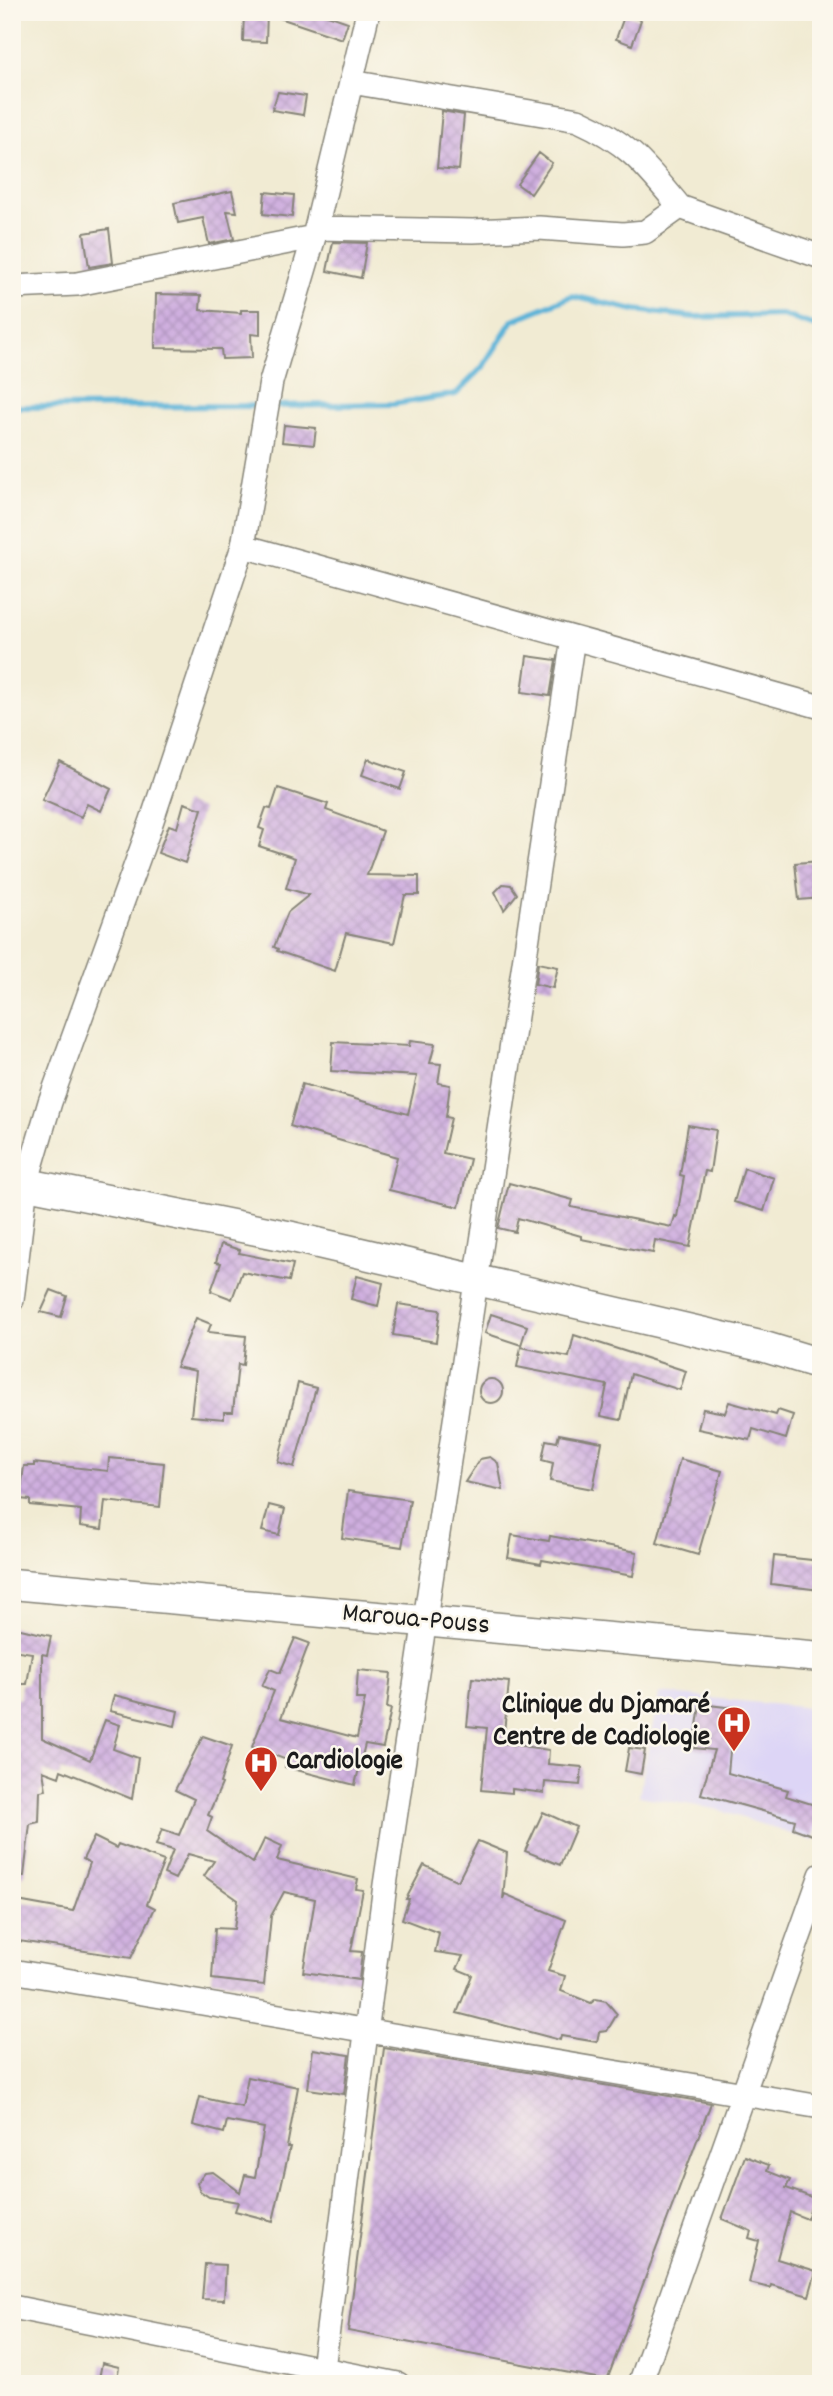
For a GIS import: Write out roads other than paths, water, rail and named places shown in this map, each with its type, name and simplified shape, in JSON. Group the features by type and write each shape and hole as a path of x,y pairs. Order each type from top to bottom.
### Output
{"main road":[{"path":"19,1182 292,1237 765,1347 821,1364"},
{"name":"Maroua-Pouss","path":"12,1584 821,1657"}],"street":[{"path":"12,1300 19,1182 151,823 243,546 262,422 271,382 315,232 368,12"},
{"path":"351,82 578,120 611,135 644,164 680,207 821,257"},
{"path":"12,287 77,284 315,232 539,228 623,234 645,232 680,207"},
{"path":"243,546 821,707"},
{"path":"322,2376 366,2029 424,1621 573,638"},
{"path":"639,2384 746,2093 821,1875"},
{"path":"12,1970 821,2107"},
{"path":"12,2307 322,2376 398,2384"}],"waterway":[{"path":"273,406 393,404 456,394 482,368 513,320 572,296 635,310 694,317 782,315 821,328"},
{"path":"12,407 262,406"}],"place":[{"name":"Clinique du Djamaré Centre de Cadiologie","path":"734,1753"},
{"name":"Cardiologie","path":"261,1793"}]}
